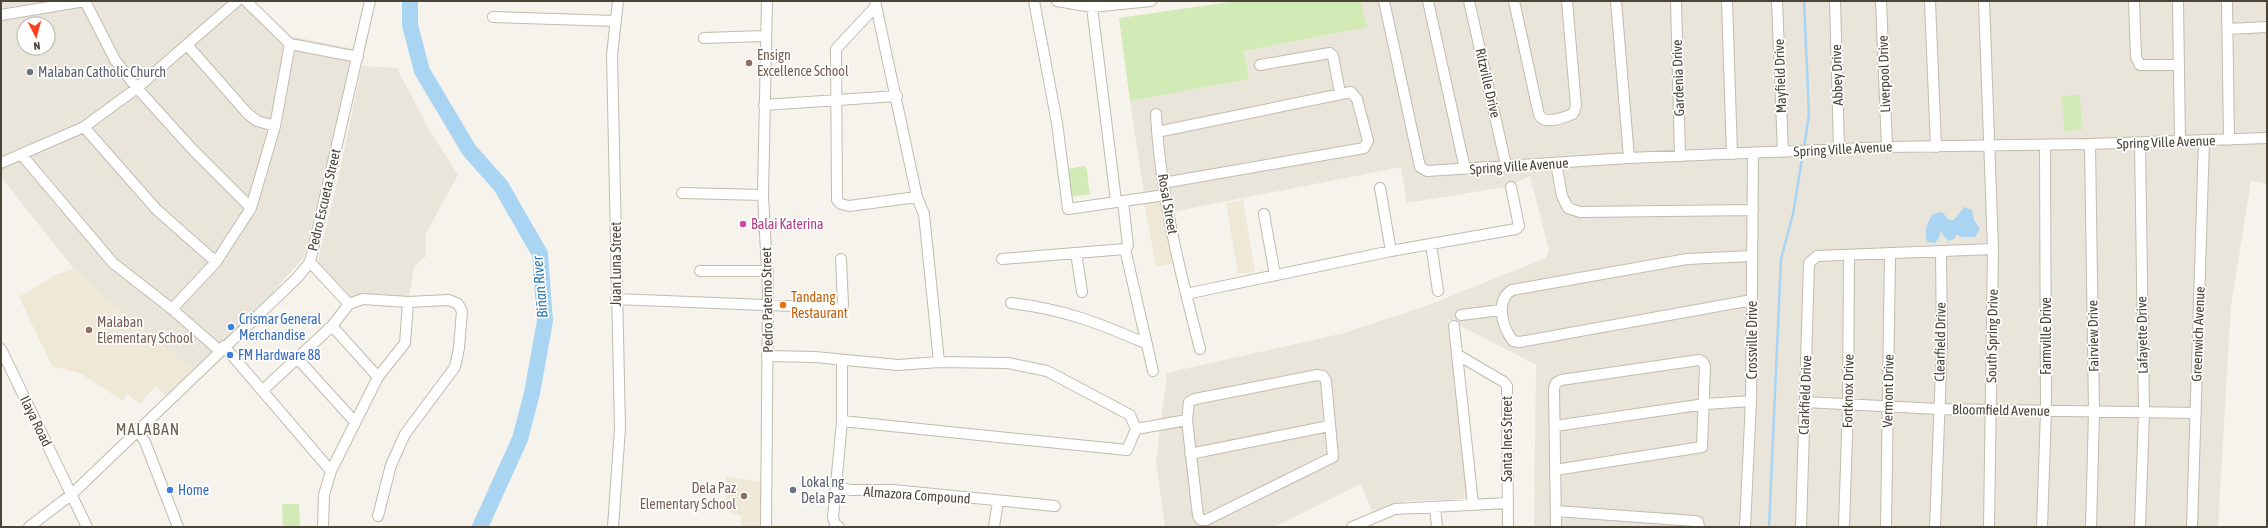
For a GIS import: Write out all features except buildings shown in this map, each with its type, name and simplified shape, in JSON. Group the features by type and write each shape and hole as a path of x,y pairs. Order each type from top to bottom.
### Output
{"street":[{"path":"1,15 85,1 115,60 137,88 193,150 251,208"},
{"path":"1,163 84,127 137,88 188,46 238,1"},
{"path":"246,1 290,44 358,57"},
{"name":"Pedro Escueta Street","path":"29,527 72,494 297,278 310,262 370,1"},
{"name":"Juan Luna Street","path":"613,527 620,428 616,299 612,55 618,1"},
{"name":"Pedro Paterno Street","path":"766,527 768,271 763,195 767,1"},
{"path":"1034,1 1056,123 1068,209 1165,195"},
{"path":"1057,1 1092,7 1151,1"},
{"name":"Spring Ville Avenue","path":"1384,1 1420,167 1427,171 1629,158 1888,147 2140,143 2267,138"},
{"path":"1428,1 1465,169"},
{"name":"Ritzville Drive","path":"1469,1 1506,165"},
{"path":"1514,1 1539,115 1542,119 1547,120 1573,114 1576,106 1567,1"},
{"path":"1616,1 1629,158"},
{"name":"Gardenia Drive","path":"1676,1 1680,156"},
{"path":"1727,1 1732,154"},
{"name":"Mayfield Drive","path":"1777,1 1783,152"},
{"name":"Abbey Drive","path":"1835,1 1839,149"},
{"name":"Liverpool Drive","path":"1881,1 1888,147"},
{"path":"1930,1 1936,147"},
{"name":"South Spring Drive","path":"1984,1 1993,250 1989,527"},
{"path":"2134,1 2136,57 2140,65 2179,65"},
{"path":"2178,1 2180,142"},
{"path":"2227,1 2229,140"},
{"path":"876,4 897,96 917,197 924,214 939,362"},
{"path":"876,4 836,49 835,101 837,200 841,204 849,206 917,197"},
{"path":"1092,7 1120,201 1128,246 1125,249 1152,370"},
{"path":"492,17 615,21"},
{"path":"2228,29 2267,27"},
{"path":"704,38 766,36"},
{"path":"172,309 216,262 251,208 276,126 290,44"},
{"path":"188,46 246,113 257,121 276,126"},
{"path":"1260,65 1330,53 1333,56 1340,93"},
{"path":"1157,132 1340,93 1351,92 1357,99 1368,141 1364,148 1163,183"},
{"path":"764,106 897,96"},
{"name":"Rosal Street","path":"1156,114 1165,195 1186,294 1200,349"},
{"path":"84,127 156,210 216,262"},
{"name":"Greenwich Avenue","path":"2192,527 2204,140"},
{"name":"Lafayette Drive","path":"2140,143 2144,413 2140,527"},
{"name":"Fairview Drive","path":"2090,144 2094,412 2091,527"},
{"name":"Farmville Drive","path":"2042,527 2046,411 2045,145"},
{"name":"Crossville Drive","path":"1746,527 1751,401 1753,153"},
{"path":"21,154 113,262 222,349 263,390 332,471"},
{"path":"1556,163 1562,196 1568,208 1580,212 1753,210"},
{"path":"1186,294 1391,251 1518,228 1511,187"},
{"path":"1380,188 1391,251"},
{"path":"682,193 763,195"},
{"path":"1264,214 1275,275"},
{"path":"1431,244 1438,291"},
{"path":"1002,259 1125,249"},
{"path":"1849,255 1993,250"},
{"name":"Clearfield Drive","path":"1935,527 1938,409 1942,343 1941,252"},
{"path":"1076,253 1082,292"},
{"name":"Vermont Drive","path":"1886,527 1890,254"},
{"name":"Clarkfield Drive","path":"1801,527 1806,402 1809,263 1818,256 1849,255"},
{"name":"Fortknox Drive","path":"1844,527 1848,404 1849,255"},
{"path":"1752,256 1687,260 1512,290 1505,294 1502,301 1501,310 1509,336 1513,341 1520,342 1752,300"},
{"path":"616,299 841,308 843,305 841,259"},
{"path":"310,262 349,304"},
{"path":"700,271 768,271"},
{"path":"263,390 332,326 349,304 363,299 408,302 449,300 458,304 462,311 459,348 454,367 405,434 391,465 378,516"},
{"path":"323,527 324,495 332,471 378,378 405,343 408,302"},
{"path":"1011,302 1042,306 1073,314 1147,344"},
{"path":"1461,315 1501,310"},
{"path":"332,326 378,378"},
{"path":"1454,326 1473,504"},
{"name":"Ilaya Road","path":"1,349 87,527"},
{"path":"767,356 815,357 842,361 898,365 939,362 1008,363 1047,371 1130,415 1136,429 1127,450 842,421"},
{"name":"Santa Ines Street","path":"1458,356 1504,382 1506,386 1508,527"},
{"path":"297,358 355,422"},
{"path":"1555,470 1699,449 1703,444 1705,404 1705,366 1703,362 1699,360 1569,379 1556,383 1554,388 1555,426 1555,470 1556,527"},
{"path":"839,527 835,524 834,517 842,421 842,361"},
{"path":"1317,375 1323,376 1326,381 1333,457 1206,520 1201,520 1198,516 1187,420 1189,402 1195,399 1317,375"},
{"path":"1555,426 1705,404 1751,401"},
{"name":"Bloomfield Avenue","path":"1806,402 1938,409 1991,408 2046,411 2196,413"},
{"path":"1136,429 1187,420"},
{"path":"1190,454 1329,426"},
{"path":"138,429 145,442 178,527"},
{"name":"Almazora Compound","path":"837,487 856,490 893,490 1055,506"},
{"path":"994,527 998,501"},
{"path":"1352,527 1370,523 1395,509 1507,503"},
{"path":"1435,507 1437,527"},
{"path":"1556,511 1695,521 1698,522 1699,527"}],"shaded area":[{"path":"1,1 254,1 290,36 354,49 304,257 268,298 193,370 105,298 74,269 1,177"},
{"path":"1361,1 2267,1 2267,184 2251,181 2231,305 2218,527 1534,527 1536,365 1448,319 1468,499 1405,501 1372,511 1361,484 1274,527 1165,527 1156,461 1167,373 1344,333 1426,306 1546,258 1549,251 1530,176 1511,186 1407,203 1401,167 1172,212 1144,194 1130,101 1249,79 1244,51 1367,27"},
{"path":"362,66 397,68 427,126 458,175 425,235 426,256 414,267 409,298 350,302 317,264 338,180"},
{"path":"1163,199 1175,263 1156,267 1144,202"},
{"path":"1243,200 1255,272 1238,274 1226,203"},
{"name":"Malaban Elementary School","path":"74,269 105,298 193,370 168,397 155,386 140,404 127,394 123,401 80,373 52,366 19,297 57,274"},
{"name":"Dela Paz Elementary School","path":"726,477 762,482 761,527 741,527 741,516 726,510"}],"green space":[{"path":"1237,1 1361,1 1367,27 1244,51 1249,79 1130,101 1119,18"},
{"path":"2080,95 2082,130 2064,131 2062,96"},
{"path":"1086,166 1090,194 1071,197 1067,169"},
{"path":"282,504 299,504 300,527 283,527"}],"water":[{"path":"1964,207 1972,210 1974,220 1980,229 1975,237 1961,237 1957,234 1954,239 1948,241 1940,231 1939,238 1935,243 1927,242 1927,227 1933,214 1942,212 1949,220 1954,220"}],"waterway":[{"name":"Biñan River","path":"410,1 410,25 422,71 469,150 501,186 540,254 545,321 532,393 520,439 480,527"},
{"path":"1804,1 1809,115 1804,148"},
{"path":"1769,527 1781,259 1793,214 1803,153"}],"place":[{"name":"Ensign Excellence School","path":"749,63"},
{"name":"Malaban Catholic Church","path":"30,72"},
{"name":"Balai Katerina","path":"743,224"},
{"name":"Tandang Restaurant","path":"783,305"},
{"name":"Crismar General Merchandise","path":"231,327"},
{"name":"Malaban Elementary School","path":"89,330"},
{"name":"FM Hardware 88","path":"230,355"},
{"name":"Home","path":"170,490"},
{"name":"Lokal ng Dela Paz","path":"793,490"},
{"name":"Dela Paz Elementary School","path":"744,496"}],"district":[{"name":"MALABAN","path":"148,429"}]}
